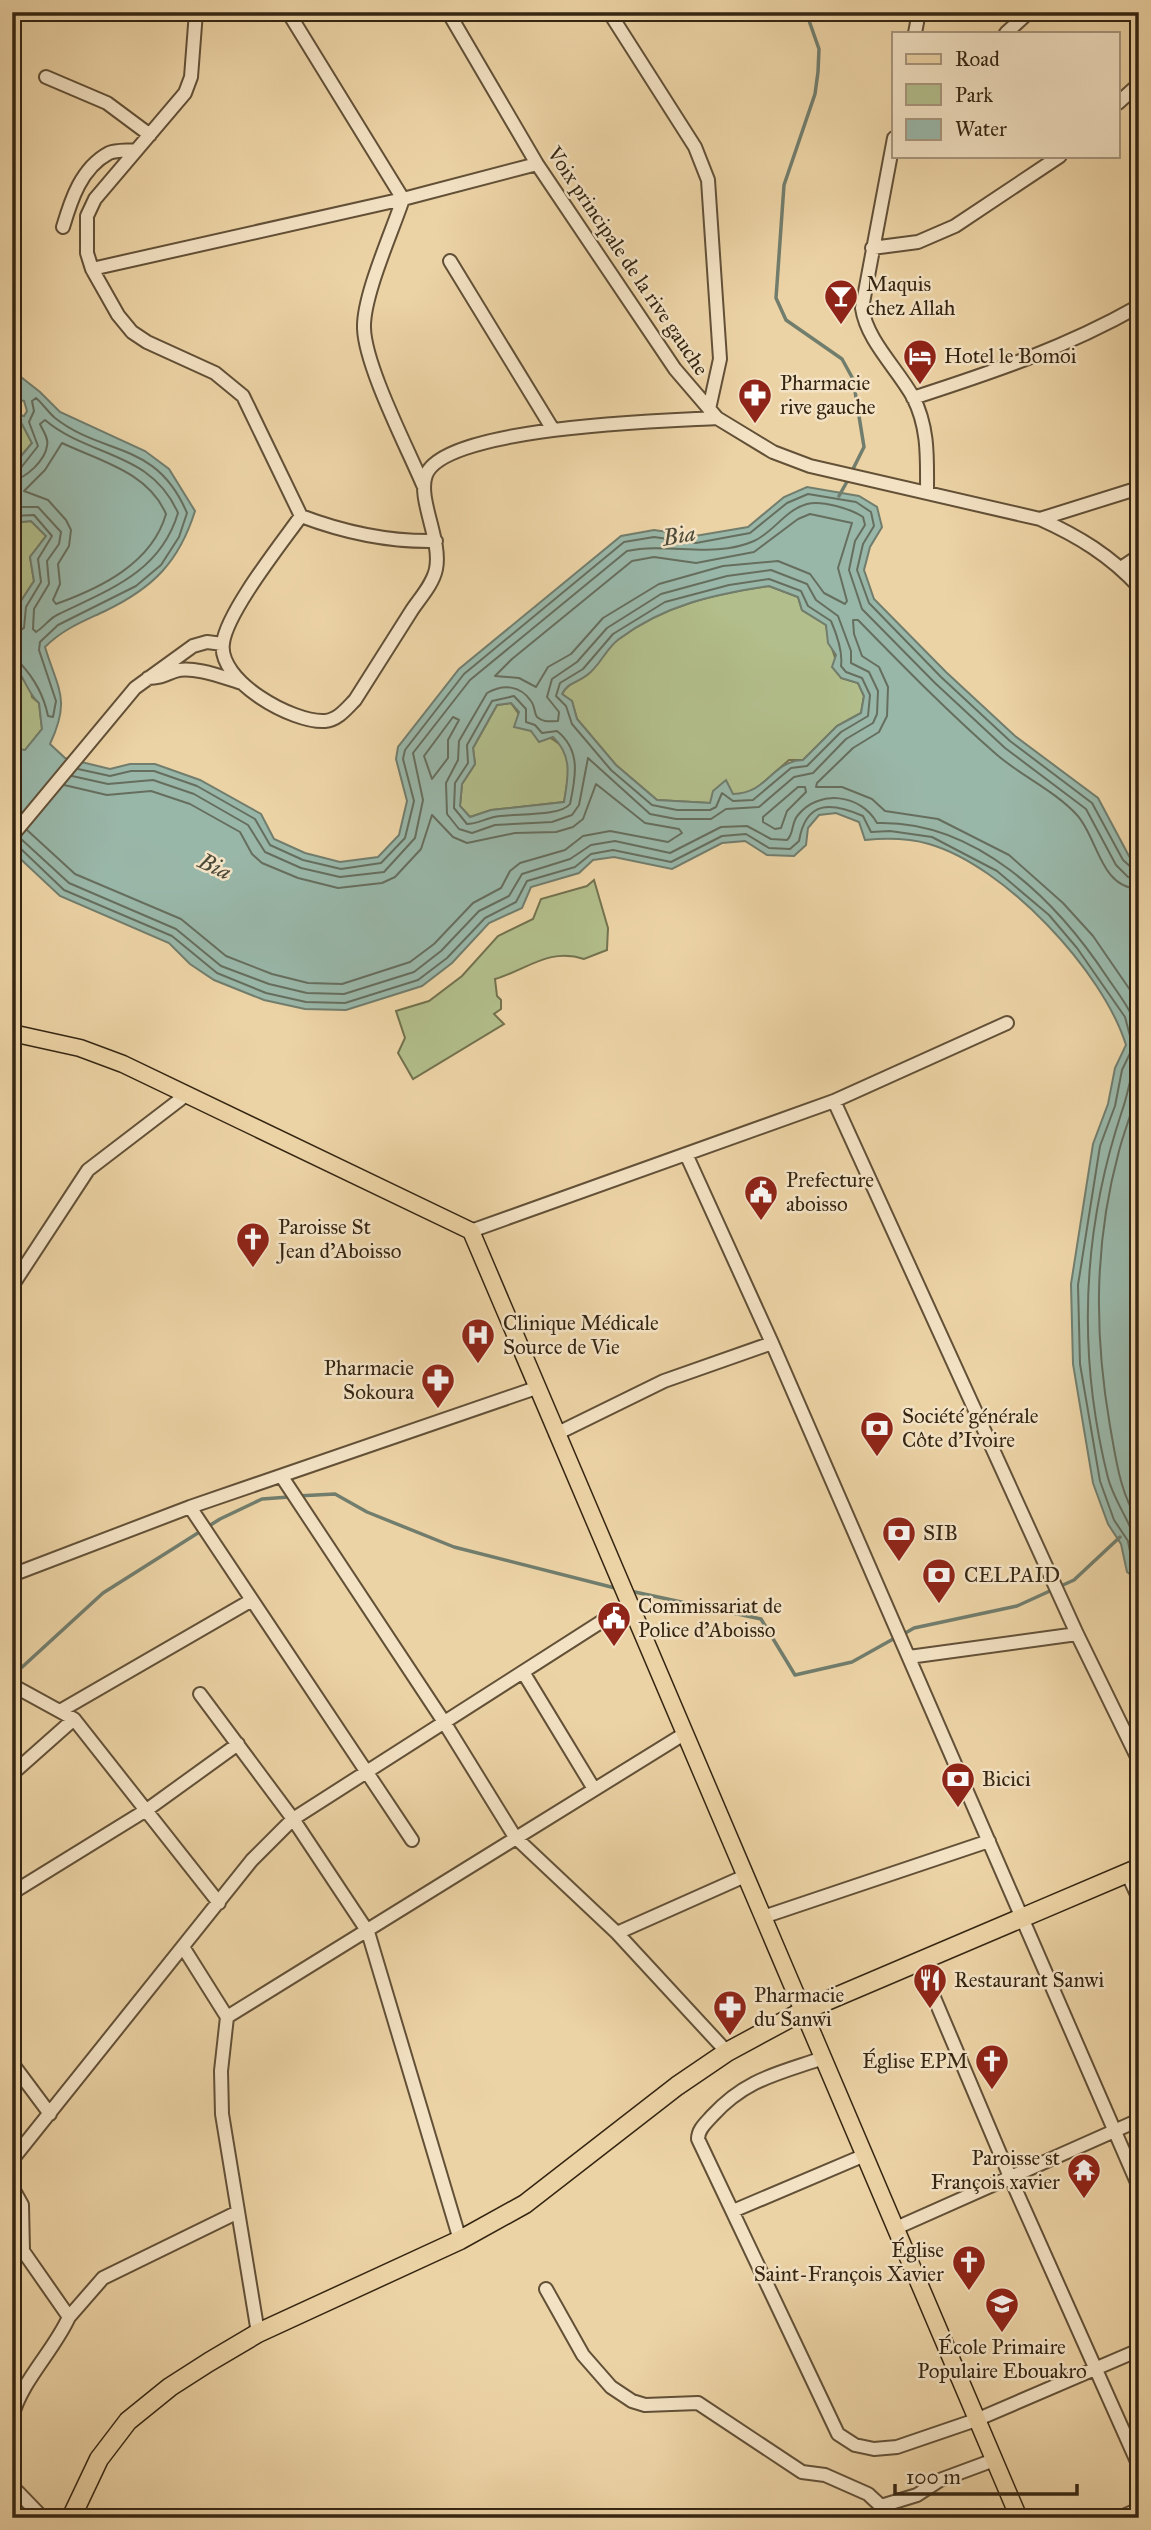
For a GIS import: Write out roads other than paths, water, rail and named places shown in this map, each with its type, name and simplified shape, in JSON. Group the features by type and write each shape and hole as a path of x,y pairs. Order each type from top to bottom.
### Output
{"highway":[{"path":"71,2518 99,2459 128,2421 170,2387 258,2333 460,2240 542,2192 677,2086 727,2052 803,2011 1133,1871"}],"main road":[{"path":"12,1033 90,1052 123,1064 471,1231 1019,2518"}],"street":[{"path":"196,12 191,77 176,107 108,181 87,216 87,253 92,269 118,315 132,332 147,342 215,373 243,396 301,516 325,525 408,541 436,541"},
{"path":"288,12 403,200"},
{"name":"Voix principale de la rive gauche","path":"448,12 537,164 675,369 713,413 773,452 810,467 1040,519 1071,533 1121,568 1139,587"},
{"path":"425,488 426,474 435,463 456,452 552,428 713,413 720,359 708,180 695,147 610,12"},
{"path":"915,32 919,12"},
{"path":"1007,32 1029,12"},
{"path":"46,77 107,103 150,135"},
{"path":"1120,101 1139,85"},
{"path":"892,148 862,308 864,318 913,398 927,433 927,493"},
{"path":"63,227 75,188 96,163 110,152 136,150"},
{"path":"872,248 918,242 955,226 1057,158"},
{"path":"92,269 403,200 537,164"},
{"path":"301,516 254,582 223,644 226,663 257,695 301,718 327,721 339,716 355,700 432,581 436,568 436,541 425,488 368,352 364,327 369,299 403,200"},
{"path":"450,261 552,428"},
{"path":"913,398 1024,362 1090,334 1139,306"},
{"path":"1040,519 1139,488"},
{"path":"1121,568 1139,556"},
{"path":"12,836 103,730 135,688 193,646 207,642 223,644"},
{"path":"148,678 168,676 174,671 194,671 243,683"},
{"path":"471,1231 834,1101 1007,1023"},
{"path":"12,1286 88,1170 186,1095"},
{"path":"834,1101 1076,1634 1139,1761"},
{"path":"686,1154 772,1343 1139,2187"},
{"path":"556,1434 664,1381 772,1343"},
{"path":"12,1575 190,1507 536,1388"},
{"path":"282,1477 444,1722 515,1837 617,1933 727,2052"},
{"path":"190,1507 412,1840"},
{"path":"60,1712 252,1600"},
{"path":"12,2160 252,1860 293,1819 629,1604"},
{"path":"909,1657 1076,1634"},
{"path":"523,1672 594,1789"},
{"path":"12,1685 74,1719 148,1809 219,1903"},
{"path":"200,1694 293,1819 368,1932 460,2240"},
{"path":"12,1774 74,1719"},
{"path":"227,2017 684,1734"},
{"path":"12,1893 148,1809 237,1744"},
{"path":"763,1917 989,1841"},
{"path":"1133,1871 1139,1899"},
{"path":"617,1933 745,1876"},
{"path":"183,1947 227,2017 222,2071 222,2114 258,2333"},
{"path":"919,1962 1010,2177 1139,2466"},
{"path":"823,2058 743,2087 732,2094 698,2133 698,2139 838,2434 855,2445 874,2449 897,2447 975,2420 1139,2350"},
{"path":"12,2063 50,2114"},
{"path":"895,2228 1139,2120"},
{"path":"733,2211 864,2155"},
{"path":"12,2187 22,2205 23,2251 69,2317"},
{"path":"12,2417 15,2404 59,2340 69,2317 103,2278 238,2212"},
{"path":"546,2289 583,2355 611,2387 632,2401 645,2405 698,2403 802,2472 825,2475 868,2494 881,2506 917,2495 940,2480 994,2460"},
{"path":"12,2486 43,2518"},
{"path":"1119,2518 1139,2509"}],"water":[{"name":"Bia","path":"12,370 60,412 145,451 169,469 195,511 181,545 162,572 150,583 122,602 66,631 45,647 58,685 61,705 50,744 65,758 110,769 130,764 155,764 200,780 261,814 274,839 305,853 340,862 378,857 399,835 407,801 396,759 398,747 459,669 621,536 654,530 695,536 748,527 784,497 807,487 859,496 877,507 882,527 870,547 864,570 874,599 946,672 1015,736 1098,798 1129,856 1139,865 1139,1581 1127,1572 1121,1544 1108,1524 1093,1483 1073,1364 1071,1284 1093,1144 1108,1104 1115,1068 1126,1045 1114,1016 1096,985 1047,925 989,874 958,856 929,844 913,841 865,840 859,822 836,813 819,815 808,828 806,845 794,856 767,855 745,841 722,843 672,869 614,857 593,860 579,873 531,887 522,908 489,923 452,963 422,986 346,1010 305,1009 264,1000 214,980 190,964 169,943 60,896 12,851 12,748 25,750 42,729 39,703 16,668 12,669 12,628 17,626 19,604 34,581 30,557 46,536 31,521 12,523 12,467 32,443 22,424 12,421 12,413 24,416 27,411 24,401 12,399","holes":["769,586 798,597 802,610 826,625 828,643 836,655 832,667 841,678 858,683 864,696 861,713 837,726 803,760 784,766 755,788 733,794 726,780 713,791 710,803 657,800 616,765 577,719 572,701 562,694 564,690 592,671 614,643 636,627 672,609 710,597","511,703 519,712 514,727 531,731 539,742 553,737 564,752 568,767 564,802 491,810 470,817 460,806 462,784 475,764 473,748 497,705"]}],"waterway":[{"path":"806,12 819,49 818,72 815,94 784,185 776,298 786,320 842,359 853,379 864,447 852,471"},
{"path":"839,496 849,478"},
{"path":"297,1496 335,1494 367,1512 454,1547 619,1589"},
{"path":"12,1673 20,1669 103,1593 220,1519 262,1499 289,1497"},
{"path":"902,1635 914,1628 1017,1606 1074,1580 1120,1537"},
{"path":"630,1591 761,1619 795,1675 852,1662 895,1638"}],"place":[{"name":"Maquis chez Allah","path":"841,326"},
{"name":"Hotel le Bomoi","path":"920,386"},
{"name":"Pharmacie rive gauche","path":"755,425"},
{"name":"Prefecture aboisso","path":"761,1222"},
{"name":"Paroisse St Jean d'Aboisso","path":"253,1269"},
{"name":"Clinique Médicale Source de Vie","path":"478,1365"},
{"name":"Pharmacie Sokoura","path":"438,1410"},
{"name":"Société générale Côte d’Ivoire","path":"877,1458"},
{"name":"SIB","path":"899,1563"},
{"name":"CELPAID","path":"939,1605"},
{"name":"Commissariat de Police d'Aboisso","path":"614,1648"},
{"name":"Bicici","path":"958,1809"},
{"name":"Restaurant Sanwi","path":"930,2010"},
{"name":"Pharmacie du Sanwi","path":"730,2037"},
{"name":"Église EPM","path":"992,2091"},
{"name":"Paroisse st François xavier","path":"1084,2200"},
{"name":"Église Saint-François Xavier","path":"969,2292"},
{"name":"École Primaire Populaire Ebouakro","path":"1002,2334"}]}
